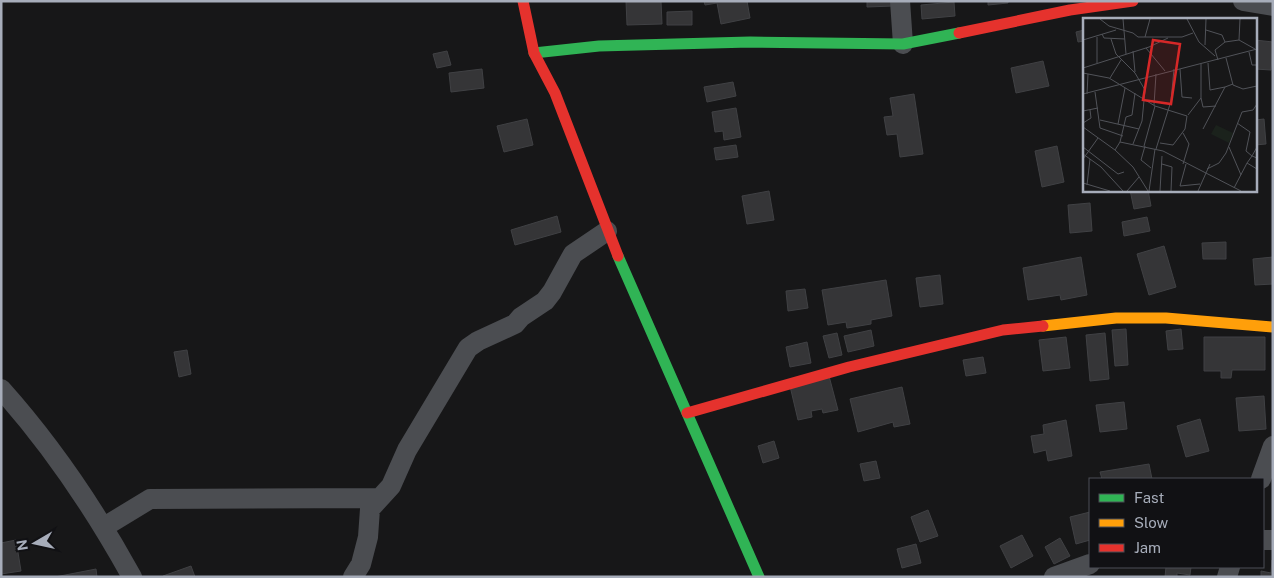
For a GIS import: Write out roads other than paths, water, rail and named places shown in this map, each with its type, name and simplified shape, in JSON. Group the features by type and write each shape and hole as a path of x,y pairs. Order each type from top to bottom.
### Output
{"street":[{"path":"523,1 534,53 555,93 607,231 759,577"},
{"path":"900,1 903,44"},
{"path":"534,53 598,46 750,42 903,44 1070,10 1133,1"},
{"path":"1243,1 1273,6"},
{"path":"353,577 361,564 368,537 370,508 391,486 407,450 468,348 478,341 515,324 520,317 544,300 552,292 573,254 607,231"},
{"path":"687,413 849,367 1003,330 1116,318 1166,318 1273,327"},
{"path":"1,389 28,419 104,527 132,577"},
{"path":"1261,478 1273,446"},
{"path":"104,527 150,499 379,498"},
{"path":"1054,577 1089,564"}]}
